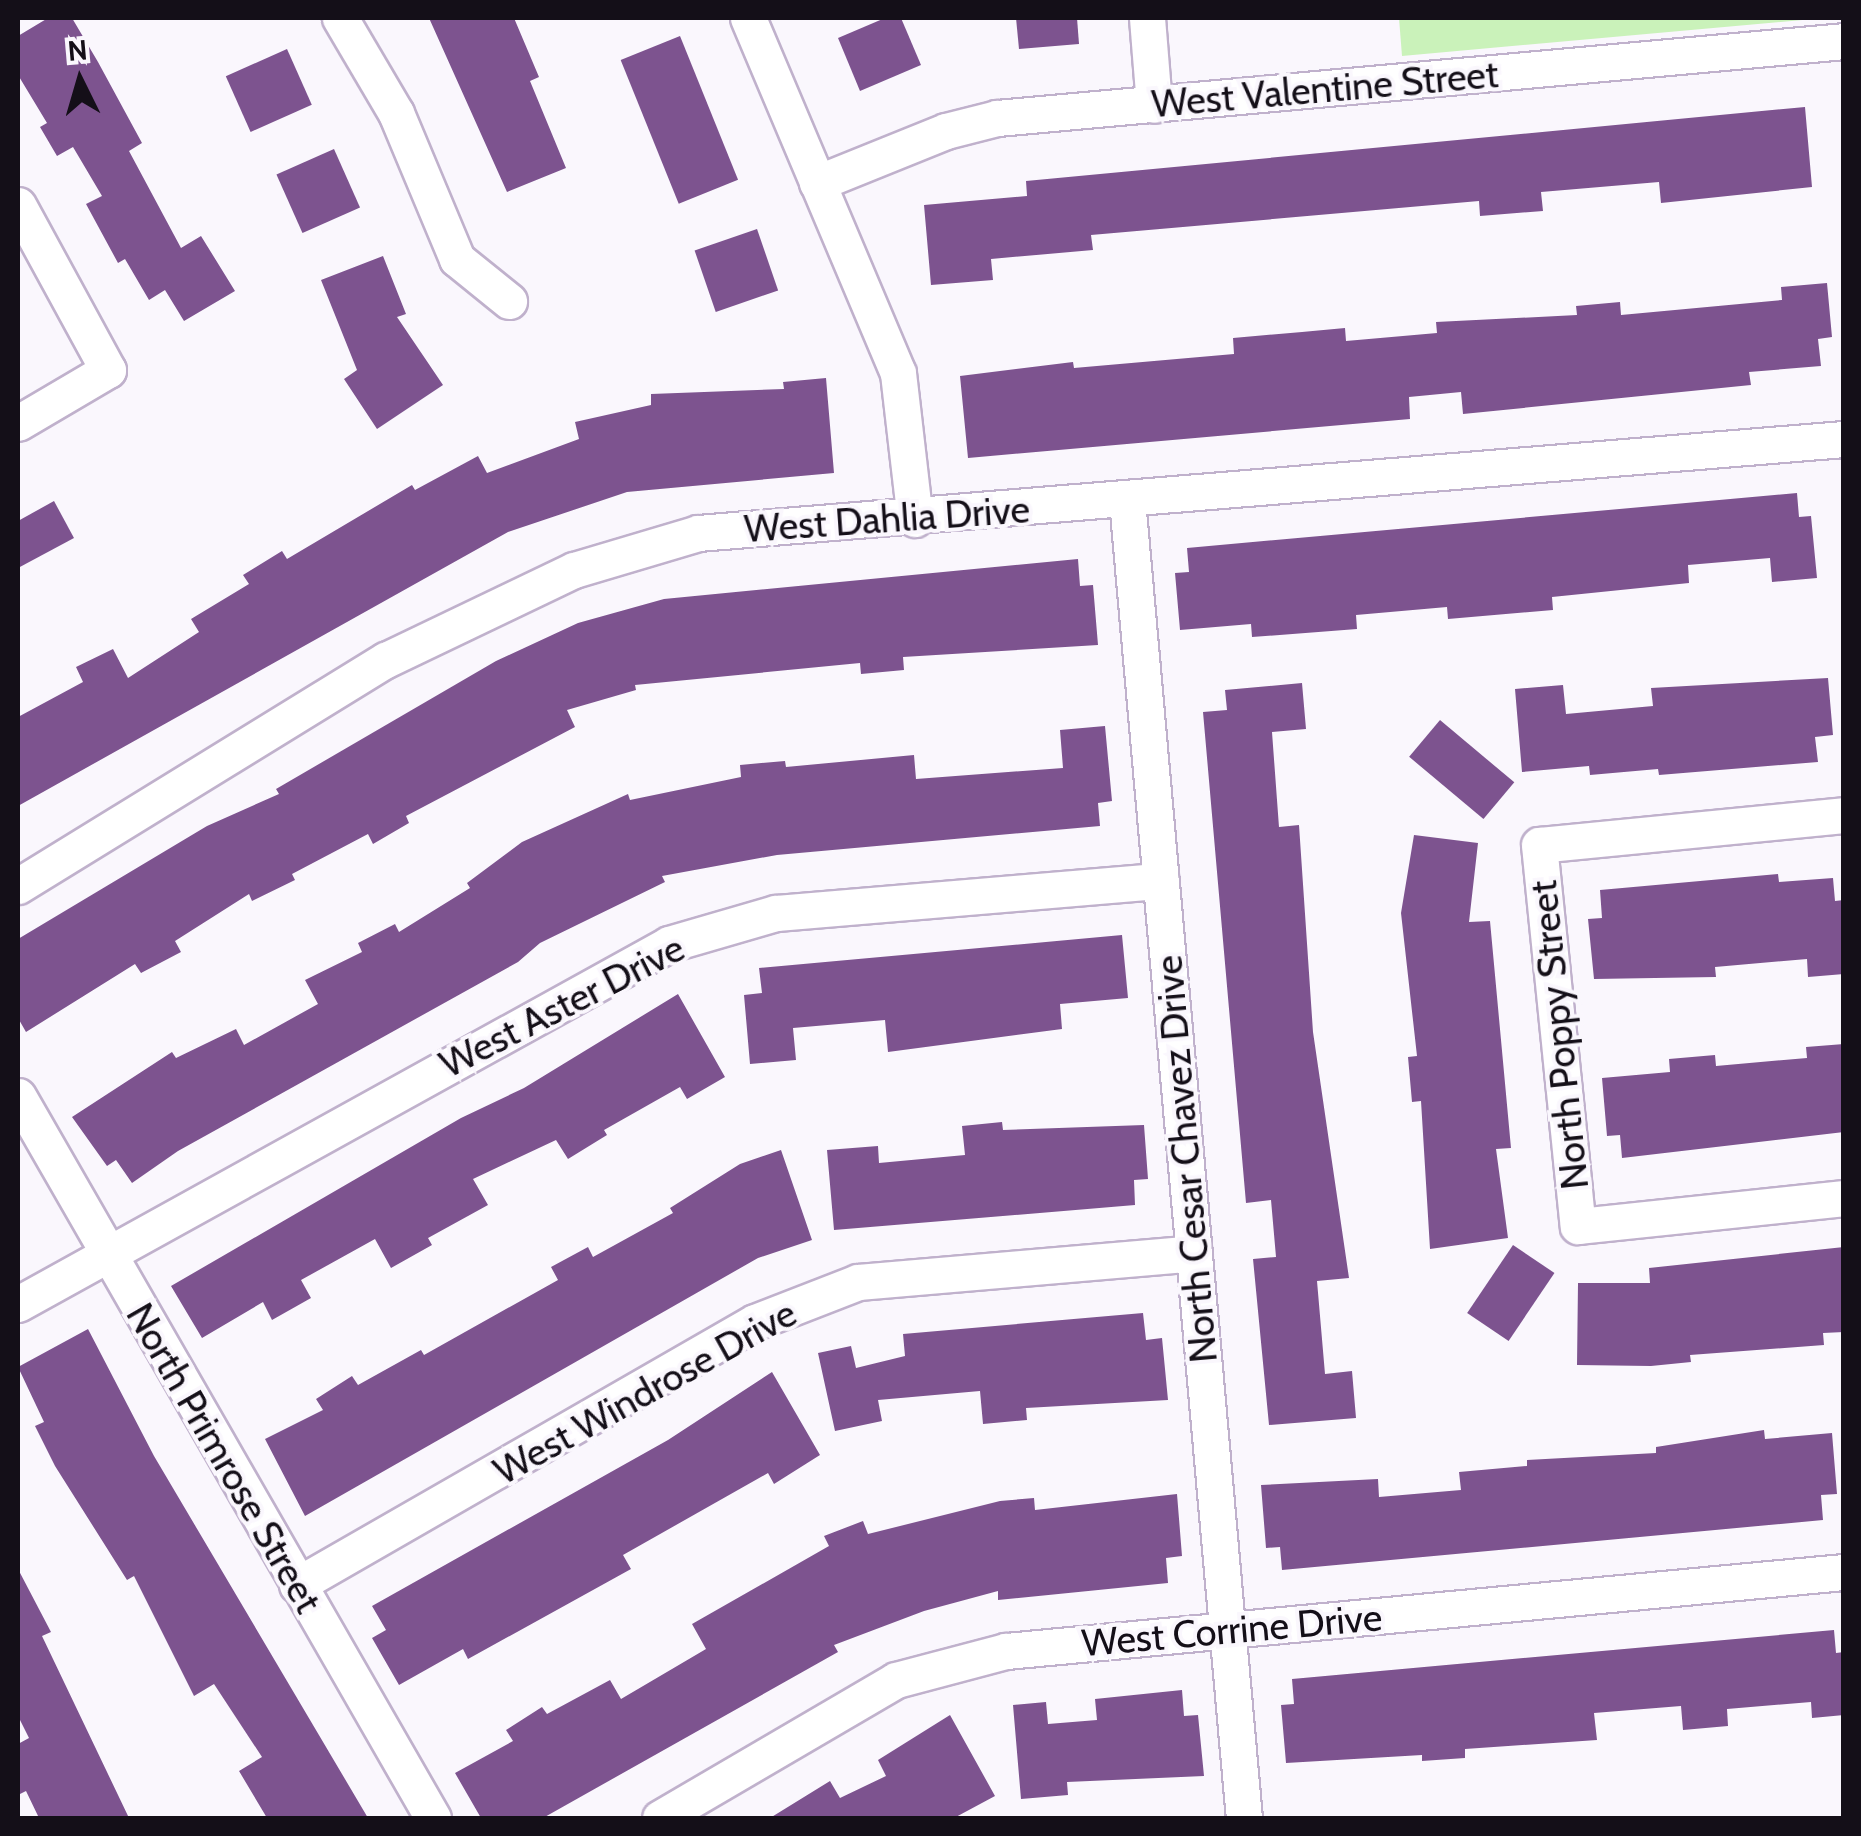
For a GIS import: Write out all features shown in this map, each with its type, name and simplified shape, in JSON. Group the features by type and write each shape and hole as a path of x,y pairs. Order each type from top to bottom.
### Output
{"street":[{"path":"340,18 396,114 457,259 509,301"},
{"path":"748,18 898,373 915,519"},
{"path":"1147,18 1154,105"},
{"name":"West Valentine Street","path":"818,183 980,121 1844,41"},
{"path":"18,205 108,370 18,423"},
{"name":"West Dahlia Drive","path":"18,886 386,660 574,570 698,533 915,519 1844,439"},
{"name":"North Cesar Chavez Drive","path":"1127,500 1244,1818"},
{"name":"North Poppy Street","path":"1844,815 1539,844 1578,1226 1844,1198"},
{"name":"West Aster Drive","path":"18,1304 669,944 776,914 1161,881"},
{"name":"North Primrose Street","path":"18,1096 433,1818"},
{"name":"West Windrose Drive","path":"298,1585 755,1322 858,1282 1194,1253"},
{"name":"West Corrine Drive","path":"660,1818 896,1680 1006,1651 1844,1572"}],"green space":[{"path":"1399,18 1824,18 1402,56"}],"building":[{"path":"48,18 72,18 98,62 142,143 129,151 181,248 201,236 235,291 184,321 165,290 149,300 125,259 118,263 86,204 102,196 73,147 57,156 40,127 47,123 18,75 18,36"},
{"path":"429,18 514,18 539,77 530,81 566,168 507,192"},
{"path":"885,18 901,18 921,65 860,91 838,38"},
{"path":"1016,18 1077,18 1079,44 1019,49"},
{"path":"680,36 738,180 679,204 621,60"},
{"path":"287,49 312,105 251,132 226,76"},
{"path":"1805,107 1812,187 1661,203 1659,182 1541,192 1543,211 1480,216 1479,201 1091,235 1093,250 991,259 993,280 931,285 924,205 1027,196 1026,181"},
{"path":"334,149 360,207 302,233 276,175"},
{"path":"757,229 778,290 716,312 695,250"},
{"path":"383,256 406,314 397,317 443,385 377,429 344,379 357,370 321,280"},
{"path":"1827,283 1832,337 1818,339 1821,366 1749,372 1751,385 1463,414 1461,392 1409,397 1410,419 968,458 960,376 1073,362 1074,368 1234,354 1233,338 1345,328 1346,341 1437,333 1436,322 1577,315 1576,306 1620,302 1621,315 1782,300 1781,287"},
{"path":"826,378 834,473 627,492 508,532 18,806 18,717 83,682 76,667 113,649 128,678 199,632 191,619 249,584 243,575 282,551 287,559 412,485 415,490 478,456 487,473 579,439 575,422 651,405 651,394 784,389 783,382"},
{"path":"1797,493 1799,517 1811,516 1817,578 1772,582 1770,558 1688,565 1689,583 1552,597 1553,610 1448,619 1447,607 1356,615 1357,629 1252,637 1251,624 1180,630 1175,573 1189,572 1187,548"},
{"path":"54,501 74,538 18,568 18,521"},
{"path":"1078,559 1080,586 1093,585 1098,645 903,657 904,670 861,674 860,663 635,685 636,690 567,710 575,727 406,816 409,823 373,844 368,834 292,874 295,880 252,901 249,894 175,941 181,952 141,973 135,964 26,1032 18,1018 18,939 207,826 279,794 276,789 496,661 578,623 664,599"},
{"path":"1828,678 1833,735 1815,737 1818,762 1659,775 1658,769 1590,775 1589,766 1522,772 1515,689 1563,685 1566,714 1653,706 1651,688"},
{"path":"1302,683 1306,729 1272,732 1279,827 1299,825 1313,1032 1349,1278 1317,1281 1325,1374 1352,1371 1356,1418 1269,1425 1253,1259 1276,1257 1271,1200 1246,1203 1203,712 1227,710 1225,690"},
{"path":"1440,720 1514,782 1483,819 1409,757"},
{"path":"1105,726 1112,801 1098,803 1100,826 777,855 662,876 665,882 540,943 518,962 178,1151 132,1183 116,1160 107,1166 72,1117 172,1052 176,1058 236,1029 244,1045 318,1004 305,980 362,952 358,943 395,924 399,932 470,888 467,883 522,842 628,794 630,800 741,777 740,765 785,761 786,767 914,755 916,779 1063,768 1060,730"},
{"path":"1414,835 1478,843 1469,922 1490,921 1511,1148 1496,1149 1508,1238 1430,1249 1421,1101 1412,1102 1408,1057 1417,1056 1401,913"},
{"path":"1778,874 1779,882 1833,878 1835,901 1844,900 1844,974 1808,977 1807,959 1715,967 1716,977 1594,979 1588,919 1602,918 1600,890"},
{"path":"1122,935 1128,998 1060,1004 1062,1029 888,1052 885,1020 793,1028 796,1060 750,1064 744,995 762,993 759,968"},
{"path":"678,994 725,1077 687,1099 680,1087 604,1130 607,1135 568,1159 556,1140 473,1179 488,1205 428,1238 432,1245 391,1268 375,1239 301,1280 311,1298 272,1320 263,1302 202,1338 171,1286 461,1118 524,1088"},
{"path":"1844,1044 1844,1132 1622,1158 1620,1135 1607,1136 1602,1078 1670,1072 1669,1059 1715,1055 1716,1066 1807,1058 1806,1047"},
{"path":"1002,1122 1003,1130 1144,1125 1148,1179 1134,1180 1135,1205 834,1230 827,1150 878,1146 879,1163 965,1155 962,1126"},
{"path":"781,1150 812,1240 758,1258 305,1516 265,1439 323,1410 316,1399 352,1376 358,1385 421,1350 424,1355 558,1280 551,1267 588,1247 593,1257 673,1213 670,1208 740,1164"},
{"path":"1513,1245 1554,1273 1509,1341 1467,1313"},
{"path":"1844,1247 1844,1332 1823,1333 1824,1345 1690,1355 1691,1362 1651,1366 1577,1365 1578,1283 1650,1283 1649,1268"},
{"path":"1143,1313 1146,1340 1162,1338 1168,1400 1026,1408 1027,1420 983,1424 980,1391 878,1400 882,1421 835,1431 818,1353 851,1346 856,1368 905,1356 903,1334"},
{"path":"88,1329 154,1456 368,1818 267,1818 239,1771 262,1757 214,1684 194,1696 134,1576 127,1580 55,1466 35,1426 44,1422 18,1367"},
{"path":"772,1372 820,1455 774,1484 768,1473 623,1555 631,1569 468,1659 463,1649 399,1685 372,1638 386,1630 372,1606 668,1440"},
{"path":"1764,1430 1765,1439 1832,1433 1837,1494 1821,1495 1823,1520 1282,1570 1280,1547 1266,1548 1261,1485 1378,1479 1379,1497 1461,1490 1459,1472 1527,1466 1527,1460 1656,1453 1656,1447"},
{"path":"1177,1494 1182,1556 1166,1558 1168,1583 998,1600 998,1591 924,1611 834,1645 838,1652 543,1818 481,1818 455,1773 513,1741 506,1730 542,1707 547,1714 610,1680 621,1699 706,1649 692,1624 829,1546 824,1536 863,1521 868,1534 1000,1501 1034,1498 1035,1510"},
{"path":"18,1569 51,1632 42,1636 129,1818 39,1818 26,1791 18,1795 18,1744 29,1738 18,1716"},
{"path":"1834,1630 1836,1653 1844,1652 1844,1715 1812,1718 1811,1702 1727,1709 1728,1726 1683,1730 1681,1706 1594,1713 1597,1740 1465,1749 1465,1758 1422,1761 1422,1755 1286,1763 1281,1705 1294,1704 1292,1679"},
{"path":"1182,1690 1184,1716 1198,1715 1204,1776 1067,1782 1068,1795 1021,1799 1013,1705 1046,1702 1048,1724 1097,1720 1095,1699"},
{"path":"950,1715 995,1796 954,1818 770,1818 830,1781 840,1798 886,1776 878,1760"}]}
